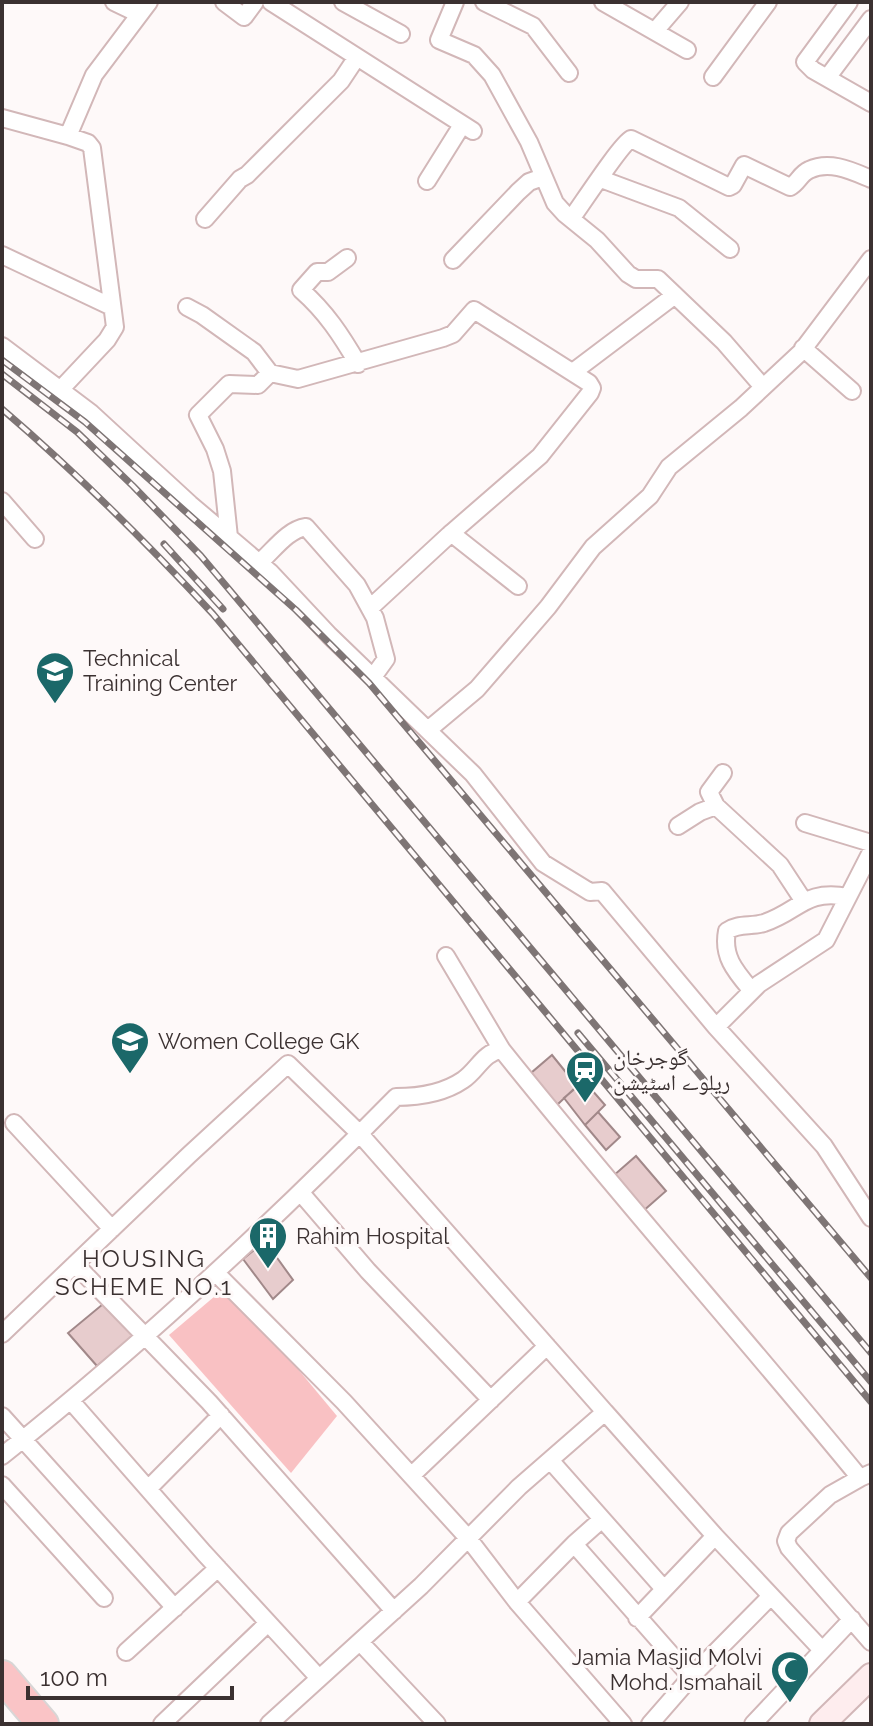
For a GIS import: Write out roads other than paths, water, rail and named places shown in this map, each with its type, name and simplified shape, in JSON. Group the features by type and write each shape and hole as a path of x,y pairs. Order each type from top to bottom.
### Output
{"highway":[{"path":"2,1676 43,1724"}],"main road":[{"path":"822,1724 871,1676"}],"street":[{"path":"68,136 94,75 144,8 114,2"},
{"path":"224,2 244,17 255,2"},
{"path":"271,2 467,128 427,181"},
{"path":"343,2 401,34"},
{"path":"455,2 439,40 474,55 492,75 529,142 555,203 597,240 628,274 636,279 658,279 724,342 763,387"},
{"path":"484,2 533,26 569,73"},
{"path":"603,2 687,50"},
{"path":"655,31 680,2"},
{"path":"713,77 768,2"},
{"path":"849,2 805,62 806,66 871,103"},
{"path":"827,78 871,19"},
{"path":"205,219 240,179 341,81 357,57"},
{"path":"2,118 68,136 88,143 92,148 115,327 60,390"},
{"path":"571,219 623,143 631,139 729,187 744,165 790,187 796,185 804,172 815,168 839,166 871,179"},
{"path":"453,260 518,192 529,182 543,177"},
{"path":"601,179 679,208 730,249"},
{"path":"2,255 112,307"},
{"path":"347,258 328,272 317,272 301,290 330,319 358,364"},
{"path":"428,730 477,689 548,607 593,547 650,496 669,467 763,387 803,348 871,259"},
{"path":"573,372 675,295"},
{"path":"187,307 254,352 270,373 298,379 443,338 453,334 474,310 589,383 592,388 583,402 540,456 370,608"},
{"path":"2,346 91,413 259,563 473,774 543,863 590,892 602,891 716,1027 824,1146 871,1218"},
{"path":"803,348 852,391"},
{"path":"229,537 222,471 198,415 229,384 258,385 270,373"},
{"path":"2,501 35,539"},
{"path":"259,563 285,537 297,528 306,527 357,585 375,618 386,659 373,677"},
{"path":"451,533 518,586"},
{"path":"723,773 709,792 716,806 780,865 803,900"},
{"path":"678,826 716,806"},
{"path":"805,823 871,843"},
{"path":"716,1027 752,991 826,940 871,852"},
{"path":"752,991 729,961 727,931 734,926 765,923 803,900 821,895 848,897"},
{"path":"446,956 502,1050 580,1147 865,1476 830,1495 789,1533 786,1541 871,1642"},
{"path":"2,1456 71,1401 217,1274 396,1097 419,1097 463,1080 492,1051 502,1050"},
{"path":"2,1334 288,1064 360,1134 715,1536 822,1650"},
{"path":"14,1123 112,1229"},
{"path":"301,1193 368,1271 491,1400"},
{"path":"75,1264 221,1415 394,1611"},
{"path":"217,1274 412,1475 623,1724"},
{"path":"412,1475 547,1346"},
{"path":"71,1401 319,1678"},
{"path":"269,1724 605,1412"},
{"path":"148,1489 221,1415"},
{"path":"2,1416 175,1608"},
{"path":"550,1460 664,1589"},
{"path":"2,1485 104,1598"},
{"path":"517,1602 601,1520"},
{"path":"637,1618 715,1536"},
{"path":"574,1544 691,1677"},
{"path":"126,1652 218,1568"},
{"path":"650,1724 691,1677 771,1596"},
{"path":"753,1724 852,1619"},
{"path":"162,1724 268,1623"},
{"path":"360,1642 437,1724"}],"railway":[{"path":"2,360 85,422 296,610 369,683 871,1278"},
{"path":"2,374 77,432 201,556 871,1353"},
{"path":"2,409 110,508 213,614 871,1402"},
{"path":"164,544 223,609"},
{"path":"578,1033 871,1382"}],"place":[{"name":"Technical Training Center","path":"55,705"},
{"name":"Women College GK","path":"130,1075"},
{"name":"گوجرخان ریلوے اسٹیشن","path":"585,1104"},
{"name":"Rahim Hospital","path":"268,1270"},
{"name":"Jamia Masjid Molvi Mohd. Ismahail","path":"790,1704"}],"district":[{"name":"HOUSING SCHEME NO.1","path":"144,1273"}]}
